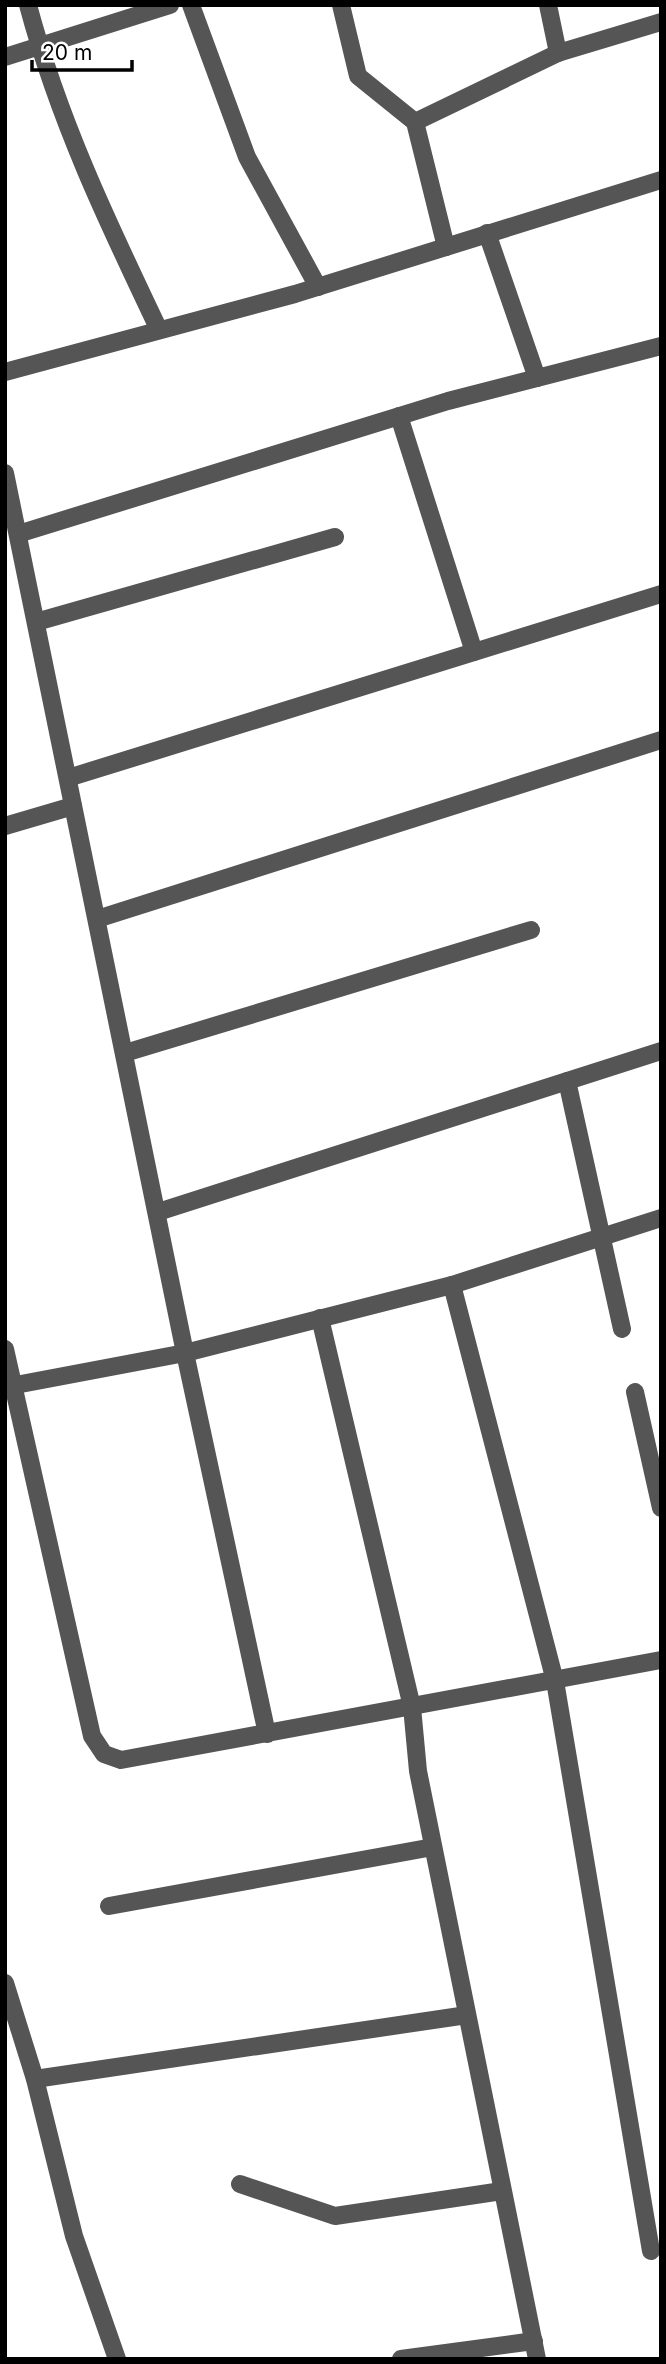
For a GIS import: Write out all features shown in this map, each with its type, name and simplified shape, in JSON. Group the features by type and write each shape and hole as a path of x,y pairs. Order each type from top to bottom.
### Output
{"street":[{"path":"28,5 39,47 88,181 159,330"},
{"path":"5,57 169,5"},
{"path":"191,5 247,157 317,286"},
{"path":"341,5 358,76 415,122 446,247"},
{"path":"548,5 558,53"},
{"path":"415,122 558,53 661,22"},
{"path":"5,372 317,286 661,180"},
{"path":"487,233 537,378"},
{"path":"18,534 399,416 661,346"},
{"path":"399,416 474,652"},
{"path":"5,473 185,1353 267,1734"},
{"path":"36,622 335,537"},
{"path":"68,778 661,594"},
{"path":"97,919 661,740"},
{"path":"5,826 73,806"},
{"path":"125,1053 531,930"},
{"path":"158,1212 661,1051"},
{"path":"567,1081 622,1329"},
{"path":"9,1387 185,1353 452,1285 661,1218"},
{"path":"452,1285 555,1681 651,2251"},
{"path":"320,1318 412,1707 418,1771 537,2359"},
{"path":"5,1349 9,1387 92,1736 104,1754 121,1760 661,1660"},
{"path":"635,1392 661,1508"},
{"path":"109,1906 433,1847"},
{"path":"5,1983 36,2079 74,2236 117,2359"},
{"path":"36,2079 467,2014"},
{"path":"240,2183 335,2216 502,2191"},
{"path":"401,2359 534,2341"}]}
